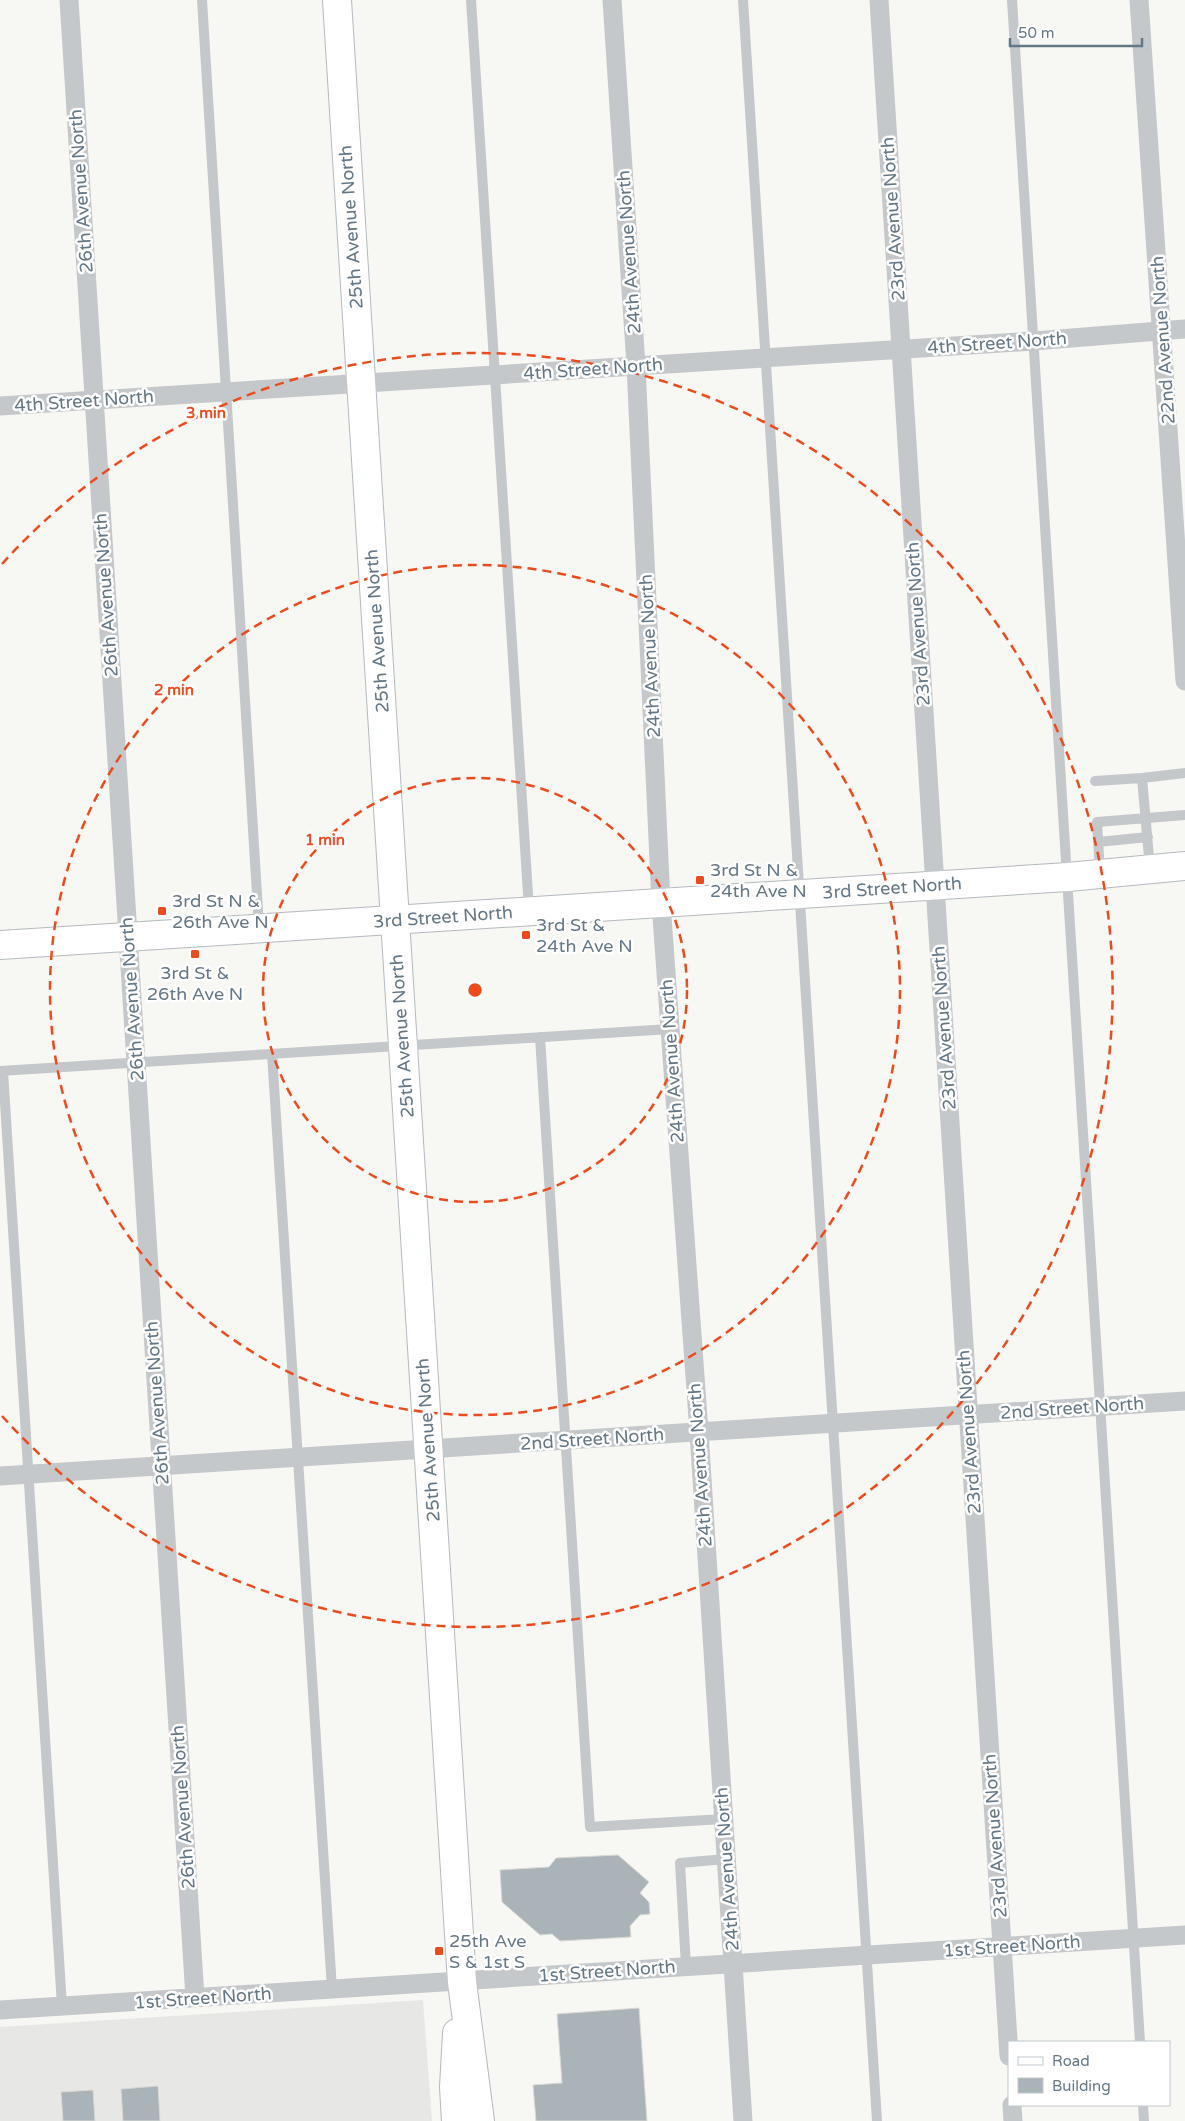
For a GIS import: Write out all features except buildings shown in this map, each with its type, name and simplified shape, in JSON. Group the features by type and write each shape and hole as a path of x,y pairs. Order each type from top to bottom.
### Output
{"street":[{"name":"26th Avenue North","path":"69,0 195,1998"},
{"name":"25th Avenue North","path":"337,0 462,1982 480,2121"},
{"name":"24th Avenue North","path":"612,0 636,366 661,903 743,2121"},
{"name":"23rd Avenue North","path":"879,0 1008,2041"},
{"name":"22nd Avenue North","path":"1139,0 1185,681"},
{"name":"4th Street North","path":"0,406 901,350 1185,329"},
{"name":"3rd Street North","path":"0,945 935,886 1068,877 1185,866"},
{"name":"2nd Street North","path":"0,1476 1185,1401"},
{"name":"1st Street North","path":"0,2010 1185,1935"},
{"name":"25th Avenue North","path":"456,2121 455,2055 462,1982"},
{"path":"1012,2106 1013,2121"}],"lane":[{"path":"202,0 259,928"},
{"path":"471,0 529,911"},
{"path":"743,0 877,2121"},
{"path":"1012,0 1135,1938 1140,2041"},
{"path":"1095,781 1185,773"},
{"path":"1142,778 1151,870"},
{"path":"1100,874 1097,822 1185,816"},
{"path":"1098,842 1148,837"},
{"path":"62,2006 1,1071 670,1029"},
{"path":"540,1037 590,1827 724,1819"},
{"path":"272,1054 332,1990"},
{"path":"686,1966 680,1863 726,1859"},
{"path":"1143,2106 1144,2121"}],"shaded area":[{"path":"423,2000 432,2121 0,2121 0,2027"}],"place":[{"name":"3rd St N & 24th Ave N","path":"700,880"},
{"name":"3rd St N & 26th Ave N","path":"162,911"},
{"name":"3rd St & 24th Ave N","path":"526,935"},
{"name":"3rd St & 26th Ave N","path":"195,954"},
{"name":"25th Ave S & 1st S","path":"439,1951"}]}
